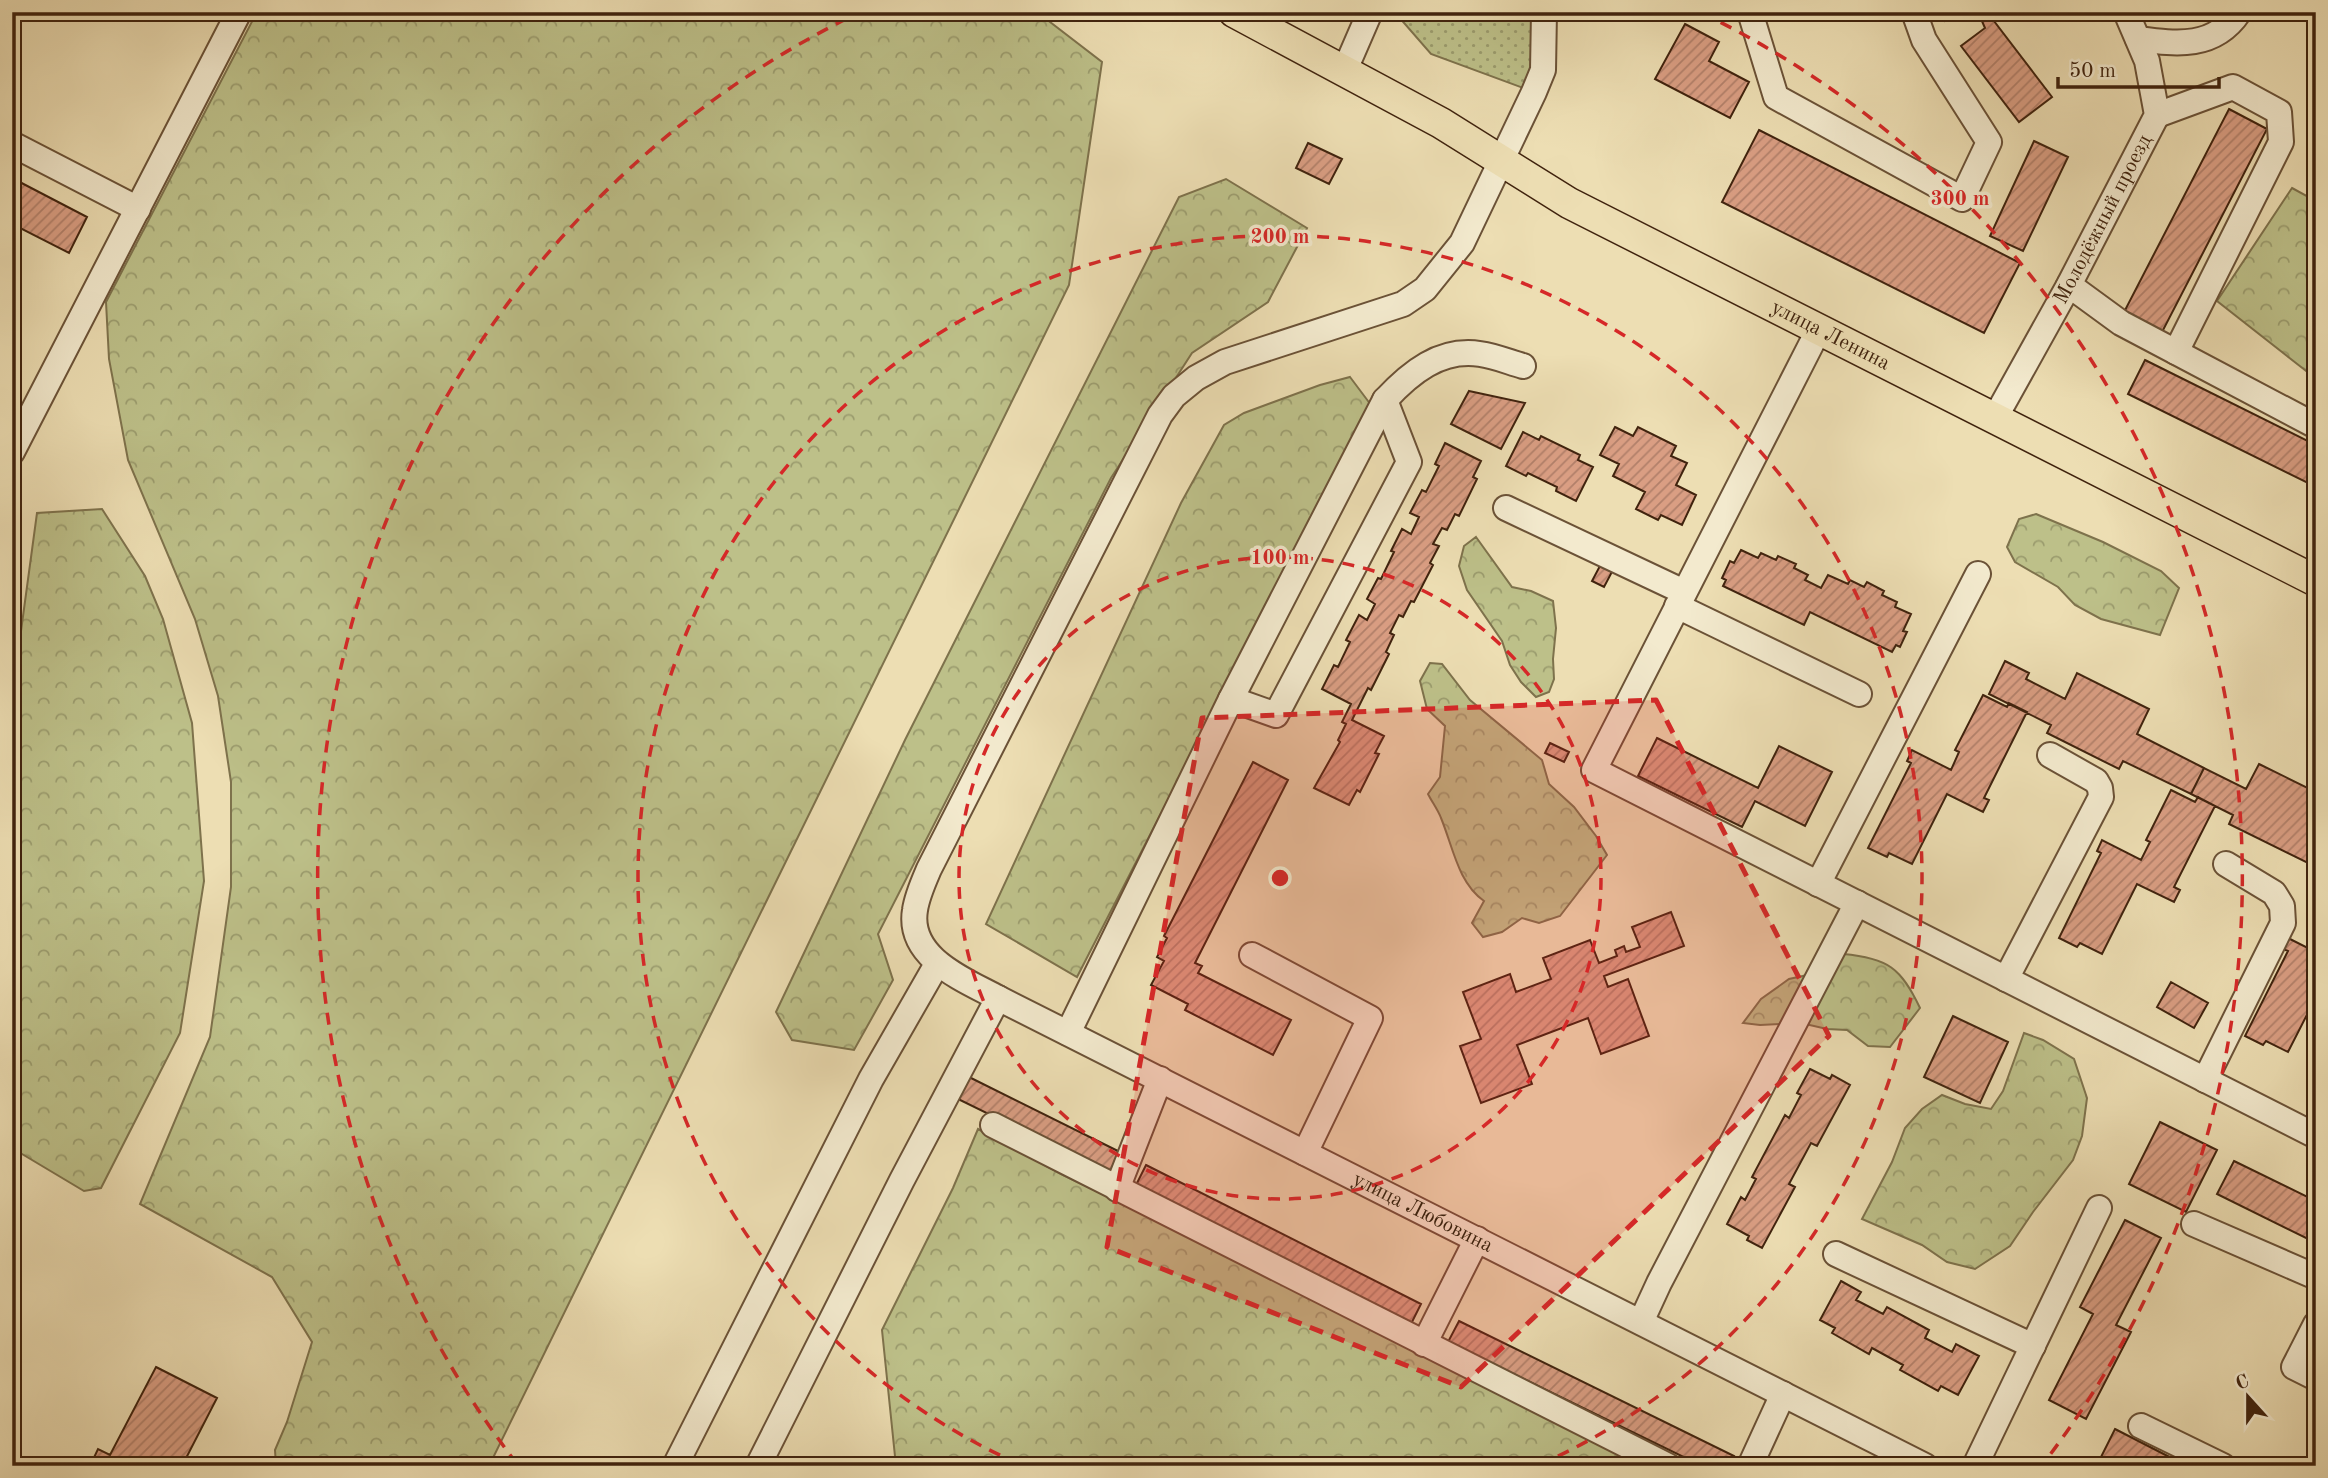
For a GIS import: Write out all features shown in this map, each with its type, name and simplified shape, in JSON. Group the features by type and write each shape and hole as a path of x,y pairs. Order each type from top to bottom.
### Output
{"main road":[{"name":"улица Ленина","path":"1234,12 1441,123 1569,203 2316,581"}],"street":[{"path":"12,452 239,12"},
{"path":"1348,75 1370,12"},
{"path":"675,1466 931,957 916,931 914,913 929,869 1160,415 1174,396 1196,378 1225,362 1403,304 1425,289 1462,243 1543,70 1544,12"},
{"path":"1750,12 1776,97 1962,198 1989,142 1924,40 1914,12"},
{"name":"Молодёжный проезд","path":"1995,418 2069,285 2157,115 2147,61 2126,12"},
{"path":"2138,39 2171,44 2193,43 2214,37 2232,23 2239,12"},
{"path":"2157,115 2233,87 2279,112 2281,142 2176,352"},
{"path":"12,144 138,209"},
{"path":"2069,285 2122,323 2316,426"},
{"path":"1819,329 1594,770 2316,1136"},
{"path":"1068,1033 1231,699 1385,400 1405,378 1431,361 1461,354 1480,354 1523,366"},
{"path":"1231,699 1276,715 1409,463 1385,400"},
{"path":"1506,508 1860,694"},
{"path":"1818,884 1978,574"},
{"path":"2006,979 2101,797 2100,788 2095,781 2050,755"},
{"path":"2205,1080 2283,923 2282,906 2274,893 2226,864"},
{"path":"1641,1322 1857,904"},
{"path":"1252,955 1370,1018 1305,1153"},
{"name":"улица Любовина","path":"931,957 998,998 1925,1466"},
{"path":"758,1466 902,1180 998,998"},
{"path":"1117,1189 1160,1079"},
{"path":"993,1125 1668,1466"},
{"path":"1975,1466 2099,1208"},
{"path":"2194,1224 2316,1277"},
{"path":"1424,1344 1478,1240"},
{"path":"1836,1254 2033,1346"},
{"path":"2316,1324 2294,1367 2316,1378"},
{"path":"1750,1466 1783,1394"},
{"path":"2141,1426 2223,1466"}],"highlighted area":[{"path":"1656,700 1829,1036 1461,1387 1107,1247 1202,718"}],"green space":[{"path":"257,12 1037,12 1102,62 1069,285 489,1466 276,1466 275,1450 287,1422 312,1342 272,1277 140,1204 210,1037 231,887 231,782 218,696 195,619 128,460 109,359 106,302"},
{"path":"1397,12 1544,12 1534,92 1431,54"},
{"path":"1226,179 1307,228 1268,302 1192,353 1111,478 878,934 893,980 854,1050 792,1040 776,1012 905,740 1179,197"},
{"path":"2292,188 2316,201 2316,406 2310,374 2217,301"},
{"path":"1350,377 1371,405 1077,977 986,924 1181,503 1224,425 1244,413"},
{"path":"102,509 145,576 163,619 192,723 204,881 180,1033 101,1188 84,1191 12,1148 12,669 21,631 37,513"},
{"path":"2036,514 2103,542 2161,571 2179,588 2160,635 2101,619 2075,605 2058,587 2015,562 2007,547 2019,519"},
{"path":"1476,537 1512,587 1531,591 1553,601 1556,628 1554,679 1549,692 1536,697 1521,682 1510,665 1502,641 1467,590 1459,566 1464,546"},
{"path":"1430,663 1442,664 1470,700 1542,760 1549,784 1574,807 1607,855 1560,916 1539,923 1522,918 1502,932 1483,937 1472,923 1484,901 1468,885 1462,874 1440,815 1428,794 1440,777 1445,726 1427,709 1420,681"},
{"path":"1843,954 1882,962 1899,974 1913,994 1920,1008 1890,1047 1868,1046 1847,1030 1801,1023 1743,1023 1761,999 1789,979 1821,972"},
{"path":"2024,1033 2043,1040 2074,1059 2087,1098 2082,1136 2073,1160 2010,1246 1975,1269 1947,1262 1922,1245 1862,1219 1892,1162 1905,1128 1922,1109 1942,1095 1965,1104 1991,1109 2003,1091"},
{"path":"978,1129 1061,1174 1663,1466 896,1466 882,1330 953,1188"}],"building":[{"path":"1942,12 1967,12 1945,21"},
{"path":"1978,12 1991,12 1994,21 2052,97 2019,122 1961,46 1985,28"},
{"path":"1685,24 1719,42 1709,61 1749,82 1730,118 1655,79"},
{"path":"2229,109 2267,129 2160,336 2122,316"},
{"path":"1759,130 2020,263 1984,333 1722,202"},
{"path":"2034,141 2068,157 2023,251 1990,236"},
{"path":"1308,143 1342,159 1329,184 1296,168"},
{"path":"12,178 87,217 69,253 12,224"},
{"path":"2145,360 2316,445 2316,487 2128,394"},
{"path":"1469,391 1525,403 1501,449 1451,424"},
{"path":"1615,427 1633,436 1638,427 1676,446 1671,456 1687,463 1676,485 1696,495 1682,525 1661,515 1658,520 1636,509 1645,492 1613,476 1619,464 1600,455"},
{"path":"1523,432 1539,440 1541,436 1580,455 1578,460 1593,467 1576,501 1556,491 1557,487 1506,466"},
{"path":"1445,443 1481,461 1473,477 1477,479 1459,516 1455,514 1447,530 1442,528 1433,544 1439,546 1430,563 1433,565 1414,602 1411,601 1403,617 1399,615 1390,633 1394,635 1386,652 1389,654 1352,720 1384,736 1375,753 1379,754 1360,792 1357,790 1349,805 1314,788 1340,742 1338,740 1346,724 1342,722 1351,704 1322,689 1334,665 1338,667 1350,642 1346,640 1359,615 1367,620 1375,604 1367,599 1378,578 1381,579 1402,529 1411,534 1419,517 1410,513 1422,490 1426,492 1439,466 1435,464"},
{"path":"1741,550 1758,558 1761,553 1776,560 1778,556 1796,564 1794,568 1808,575 1805,580 1821,588 1828,575 1848,584 1850,580 1864,587 1867,582 1884,591 1882,595 1897,602 1895,607 1911,614 1903,631 1907,632 1900,647 1896,645 1892,652 1810,612 1804,625 1723,586 1726,580 1722,578 1730,561 1734,563"},
{"path":"1602,562 1614,568 1604,587 1592,581"},
{"path":"2005,661 2029,673 2026,679 2065,699 2077,673 2149,709 2137,734 2204,768 2191,794 2123,761 2119,769 2047,733 2051,725 1989,694"},
{"path":"1983,695 2007,707 2009,703 2027,712 1984,798 1989,800 1983,812 1947,794 1912,864 1889,853 1887,857 1868,848 1911,763 1907,761 1912,750 1951,770 1959,752 1955,750"},
{"path":"1657,738 1758,788 1779,746 1832,772 1805,826 1755,801 1742,827 1638,776"},
{"path":"1550,743 1569,752 1564,762 1545,753"},
{"path":"1253,762 1288,780 1195,963 1202,966 1198,973 1291,1020 1273,1055 1185,1010 1188,1004 1151,985 1164,961 1157,957 1167,938 1164,936"},
{"path":"2259,764 2316,792 2316,857 2312,865 2229,824 2233,815 2191,794 2204,768 2246,789"},
{"path":"2171,790 2195,802 2198,797 2215,806 2174,887 2180,890 2174,902 2137,884 2102,954 2080,943 2077,947 2059,938 2101,853 2097,851 2102,840 2141,860 2150,842 2146,840"},
{"path":"1671,912 1684,946 1604,976 1608,987 1628,979 1649,1036 1601,1054 1588,1018 1517,1045 1532,1084 1481,1103 1460,1046 1481,1039 1463,992 1510,974 1516,992 1551,979 1543,958 1590,940 1599,963 1617,956 1615,950 1624,946 1626,952 1640,947 1632,927"},
{"path":"2288,938 2316,952 2316,997 2288,1052 2266,1041 2263,1045 2245,1036 2288,951 2283,949"},
{"path":"2171,982 2208,1003 2194,1028 2157,1007"},
{"path":"1953,1016 2008,1042 1980,1103 1924,1077"},
{"path":"1810,1069 1830,1079 1832,1075 1850,1085 1817,1146 1811,1143 1789,1184 1795,1187 1762,1248 1747,1240 1749,1236 1727,1224 1741,1197 1745,1200 1756,1179 1752,1177 1785,1115 1789,1118 1801,1095 1797,1093"},
{"path":"967,1076 1122,1153 1111,1174 956,1098"},
{"path":"2160,1122 2217,1150 2186,1212 2129,1184"},
{"path":"2234,1161 2316,1201 2316,1223 2308,1239 2217,1194"},
{"path":"1146,1165 1421,1304 1410,1326 1135,1187"},
{"path":"2125,1220 2161,1238 2116,1325 2131,1332 2086,1419 2049,1400 2093,1314 2080,1307"},
{"path":"1841,1281 1861,1292 1856,1300 1883,1314 1887,1307 1929,1330 1925,1338 1952,1352 1956,1344 1979,1356 1958,1395 1941,1386 1938,1391 1900,1370 1903,1365 1872,1348 1869,1354 1832,1333 1835,1328 1820,1320"},
{"path":"1459,1321 1734,1456 1729,1466 1702,1466 1448,1342"},
{"path":"156,1367 217,1398 182,1466 90,1466 98,1449 110,1455"},
{"path":"2115,1429 2187,1466 2097,1465"}]}
